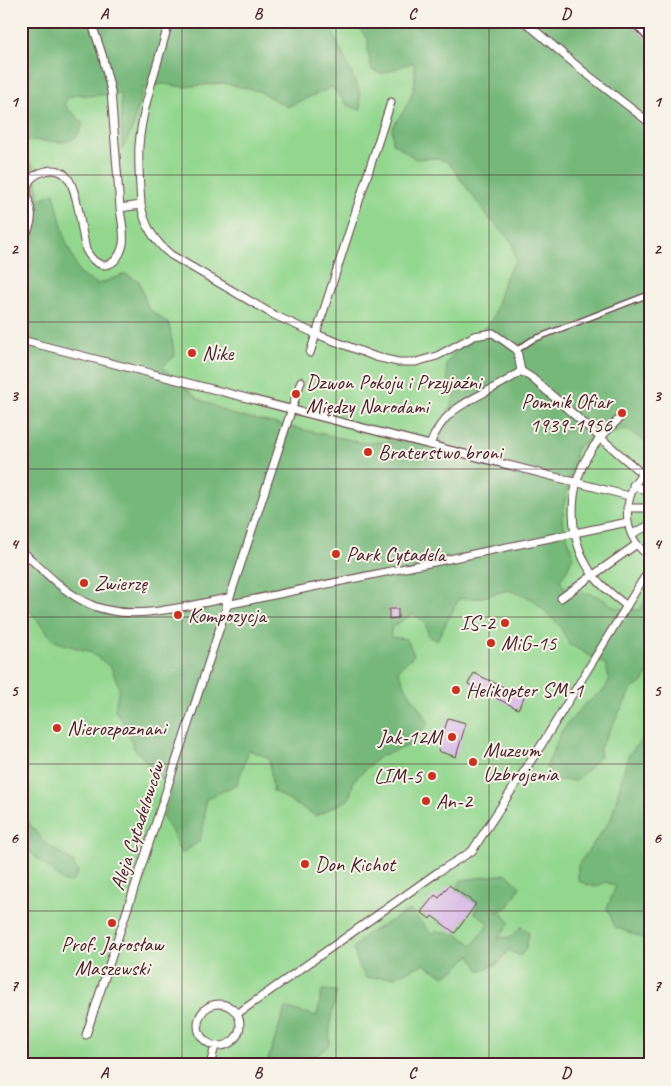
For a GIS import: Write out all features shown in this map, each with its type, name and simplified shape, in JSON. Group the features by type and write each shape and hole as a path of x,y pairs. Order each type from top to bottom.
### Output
{"street":[{"path":"21,244 30,224 31,212 27,199 28,184 38,172 58,170 68,176 74,187 86,250 90,258 96,264 105,266 118,257 121,250 123,241 111,91 102,54 91,21"},
{"path":"168,21 144,119 139,145 138,167 144,218 159,245 171,255 274,315 316,334 376,357 398,362 416,362 438,356 474,336 493,333 517,350 521,370 641,473"},
{"path":"524,21 583,71 650,122"},
{"path":"636,21 650,36"},
{"path":"310,353 391,102"},
{"path":"120,208 141,205"},
{"path":"21,340 629,496"},
{"path":"430,445 435,432 449,414 460,405 507,382 521,370"},
{"name":"Aleja Cytadelowców","path":"86,1035 227,601 301,381"},
{"path":"618,420 600,438 583,464 576,482 573,500 576,534 586,563 593,575 615,598 627,606"},
{"path":"648,553 637,544 632,534 628,522 627,508 633,484 650,465"},
{"path":"633,484 650,493"},
{"path":"627,508 650,508"},
{"path":"21,550 53,580 82,601 109,612 149,612 227,601 576,534 628,522"},
{"path":"632,534 650,525"},
{"path":"561,598 637,544"},
{"path":"237,1014 472,850 542,744 650,568"},
{"path":"215,1004 228,1005 237,1014 240,1026 237,1037 227,1045 215,1046 204,1041 198,1032 198,1020 204,1010 215,1004"},
{"path":"210,1065 215,1046"}],"lane":[{"path":"517,350 532,340 650,294"}],"green space":[{"name":"Park Cytadela","path":"21,21 629,21 650,43 650,1065 21,1065"},
{"path":"21,21 342,21 333,33 359,90 361,110 347,105 332,87 287,107 259,91 223,83 184,87 164,84 143,88 133,127 122,150 121,93 88,96 77,94 68,98 64,103 83,123 79,133 72,140 64,142 21,140"},
{"path":"343,21 629,21 650,43 650,445 626,429 583,443 576,448 562,521 573,555 560,581 564,587 598,596 616,608 640,610 650,589 650,667 644,681 632,689 600,748 600,757 576,781 558,780 546,768 562,730 584,705 605,689 609,680 606,665 569,644 560,626 532,599 508,590 479,598 459,599 437,640 429,637 425,622 413,614 392,627 390,637 407,639 414,655 398,670 406,688 429,723 408,746 380,756 354,780 349,799 316,816 273,791 269,758 249,750 237,784 205,800 205,818 200,841 181,854 171,830 163,818 172,791 134,748 126,727 115,710 119,687 111,667 90,652 54,641 30,611 21,608 21,159 27,160 34,169 39,200 54,193 65,239 80,275 98,284 125,274 139,281 148,308 169,324 175,356 162,367 197,398 231,414 364,443 428,440 439,431 455,397 448,382 446,364 460,346 488,325 494,315 505,277 516,261 512,242 488,217 448,162 435,158 416,159 393,143 392,128 407,105 414,89 415,71 413,62 382,74 372,70 368,54 368,39 354,23"},
{"path":"650,729 650,943 645,939 615,927 607,908 616,886 606,882 595,887 578,881 578,865 611,819 628,756"},
{"path":"21,813 45,843 72,861 78,872 72,882 64,882 21,844"},
{"path":"507,874 520,887 509,906 502,910 490,907 489,910 501,912 510,923 498,938 511,937 521,927 529,932 526,949 520,956 508,950 499,963 480,971 470,955 456,969 444,976 423,964 394,977 366,978 353,949 365,935 410,910 432,934 436,931 455,933 473,945 489,923 474,912 478,906 456,890 461,880"},
{"path":"322,990 337,991 331,1018 329,1045 307,1064 297,1059 291,1065 275,1065 268,1060 285,1008 317,1016"}],"building":[{"path":"389,609 398,609 398,618 389,619"},
{"path":"474,673 524,697 518,709 468,684"},
{"path":"448,718 466,723 456,757 438,751"},
{"path":"449,885 476,904 455,933 432,916 430,919 421,912 435,895 439,898"}],"place":[{"name":"Nike","path":"192,353"},
{"name":"Dzwon Pokoju i Przyjaźni Między Narodami","path":"296,394"},
{"name":"Pomnik Ofiar 1939-1956","path":"622,413"},
{"name":"Braterstwo broni","path":"368,452"},
{"name":"Park Cytadela","path":"336,554"},
{"name":"Zwierzę","path":"84,583"},
{"name":"Kompozycja","path":"178,615"},
{"name":"IS-2","path":"505,623"},
{"name":"MiG-15","path":"491,643"},
{"name":"Helikopter SM-1","path":"456,690"},
{"name":"Nierozpoznani","path":"57,728"},
{"name":"Jak-12M","path":"452,737"},
{"name":"Muzeum Uzbrojenia","path":"473,762"},
{"name":"LIM-5","path":"432,776"},
{"name":"An-2","path":"426,801"},
{"name":"Don Kichot","path":"305,864"},
{"name":"Prof. Jarosław Maszewski","path":"112,923"}]}
